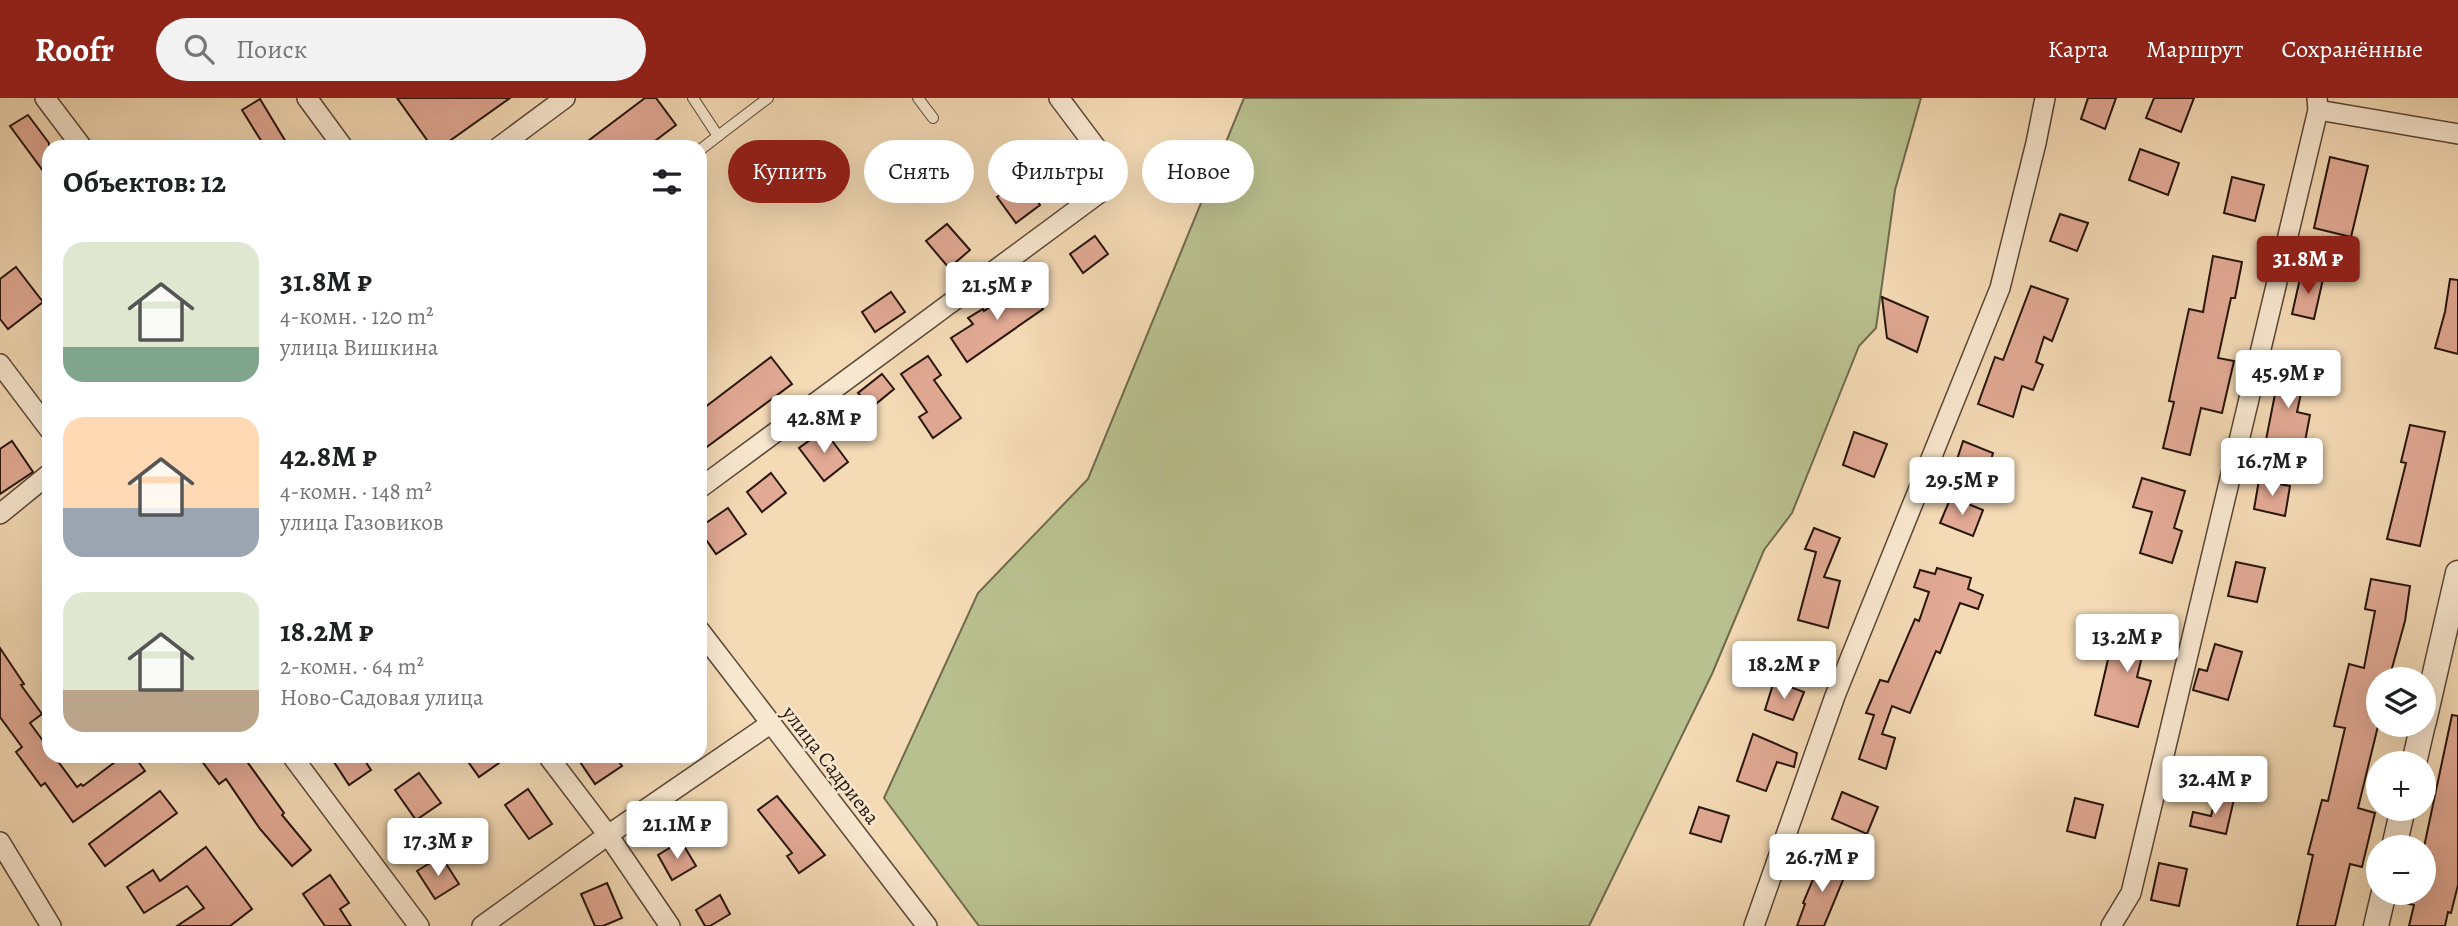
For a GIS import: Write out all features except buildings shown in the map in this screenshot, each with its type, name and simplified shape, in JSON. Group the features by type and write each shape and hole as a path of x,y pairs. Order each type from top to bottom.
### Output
{"street":[{"path":"45,98 77,140"},
{"path":"307,98 338,140"},
{"path":"707,483 1098,194 1101,154 1059,98"},
{"path":"1754,926 1835,696 2000,288 2045,98"},
{"path":"508,140 556,101"},
{"path":"2111,926 2131,893 2317,104 2458,134"},
{"path":"0,364 42,420"},
{"path":"0,514 42,480"},
{"path":"2436,667 2458,573"},
{"name":"улица Садриева","path":"707,640 927,926"},
{"path":"482,926 608,835 770,724"},
{"path":"297,763 419,926"},
{"path":"553,763 608,835 670,926"},
{"path":"0,842 51,926"},
{"path":"2376,926 2381,905"}],"lane":[{"path":"693,98 718,136"},
{"path":"707,145 768,98"},
{"path":"918,98 933,118"}],"green space":[{"path":"1244,98 1921,98 1895,190 1876,328 1859,346 1792,513 1764,550 1712,674 1589,926 979,926 884,798 978,593 1088,479 1201,203 1254,203 1254,140 1227,140"}]}
